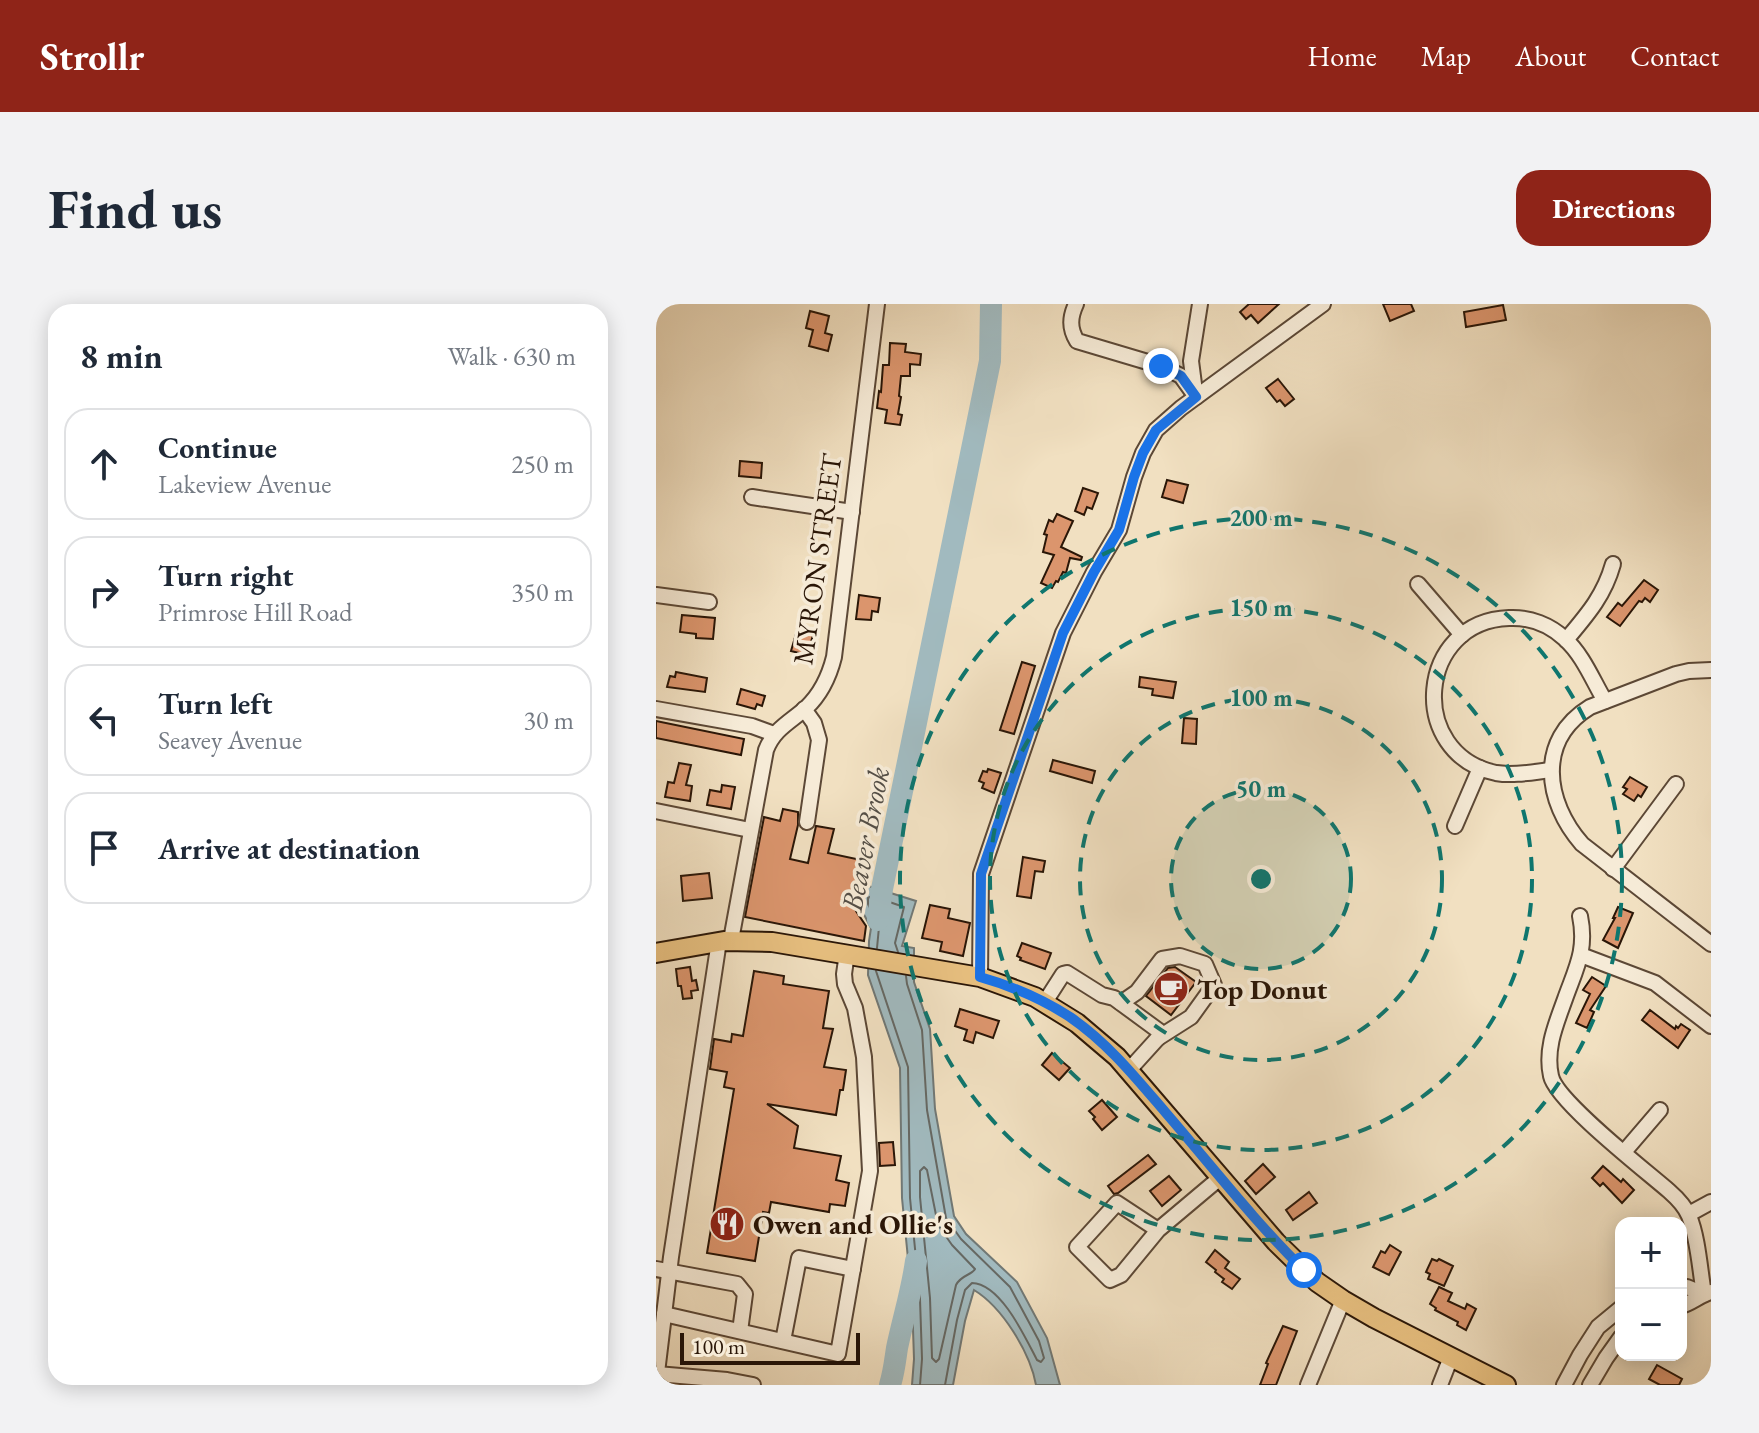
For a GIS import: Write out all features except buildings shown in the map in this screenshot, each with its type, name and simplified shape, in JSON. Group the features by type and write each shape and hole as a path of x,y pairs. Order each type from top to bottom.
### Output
{"main road":[{"path":"656,953 725,941 772,942 980,977 1045,1002 1090,1033 1129,1070 1290,1257 1317,1282 1343,1300 1506,1385"}],"street":[{"name":"MYRON STREET","path":"774,734 822,689 834,657 877,304"},
{"path":"1076,304 1070,317 1072,334 1077,341 1161,366 1181,376 1196,397"},
{"path":"1196,397 1191,361 1200,304"},
{"path":"980,977 981,874 1063,633 1119,530 1143,453 1156,430 1323,304"},
{"path":"752,497 852,512"},
{"path":"1566,640 1597,602 1613,564"},
{"path":"1418,584 1462,635"},
{"path":"656,595 709,602"},
{"path":"1551,770 1508,774 1480,768 1461,756 1440,728 1434,706 1434,683 1447,652 1462,635 1482,624 1504,618 1538,622 1566,640 1605,701"},
{"path":"1708,937 1582,844 1562,816 1551,770 1558,742 1580,713 1676,674 1711,670"},
{"path":"656,709 752,726 774,734 764,756 725,941 663,1270 656,1381"},
{"path":"804,709 814,723 819,740 807,822"},
{"path":"1455,826 1480,768"},
{"path":"1613,869 1676,784"},
{"path":"656,811 750,830"},
{"path":"1580,916 1584,933 1581,955 1551,1042 1551,1078 1561,1096 1669,1191 1689,1214 1708,1293"},
{"path":"661,1319 740,1331 838,1354 870,1171 864,1057 855,1008 844,979 853,954"},
{"path":"1581,955 1655,983 1711,1026"},
{"path":"1121,1003 1137,992 1162,959 1180,956 1205,964 1214,985 1191,1017 1158,1038 1129,1070"},
{"path":"1045,1002 1063,974 1067,973 1102,995 1114,998 1159,1031 1158,1038"},
{"path":"1624,1152 1660,1110"},
{"path":"1158,1230 1117,1203 1077,1247 1110,1280 1121,1275 1158,1230 1221,1177"},
{"path":"1689,1214 1711,1202"},
{"path":"783,1341 799,1258 853,1269"},
{"path":"663,1270 737,1284 745,1294 740,1331"},
{"path":"1687,1287 1708,1293"},
{"path":"1687,1304 1708,1293"},
{"path":"1308,1385 1343,1300"},
{"path":"1564,1385 1598,1327 1615,1313"},
{"path":"1590,1385 1615,1345"},
{"path":"1440,1385 1451,1357"},
{"path":"657,1374 753,1385"}],"water":[{"path":"862,884 916,901 902,946 914,948 914,982 930,1029 935,1109 954,1216 966,1234 1017,1282 1047,1338 1060,1385 1036,1385 1028,1359 1013,1332 995,1307 974,1290 953,1385 912,1385 912,1299 902,1198 900,1068 868,975 871,928 859,905"}],"waterway":[{"name":"Beaver Brook","path":"878,920 990,361 991,304"},
{"name":"Beaver Brook","path":"890,1385 916,1261"}],"place":[{"name":"Top Donut","path":"1171,989"},
{"name":"Owen and Ollie's","path":"727,1224"}],"route":[{"path":"1161,366 1181,376 1196,397 1156,430 1143,453 1119,530 1063,633 981,874 980,977 1045,1002 1104,1045 1304,1270"}]}
